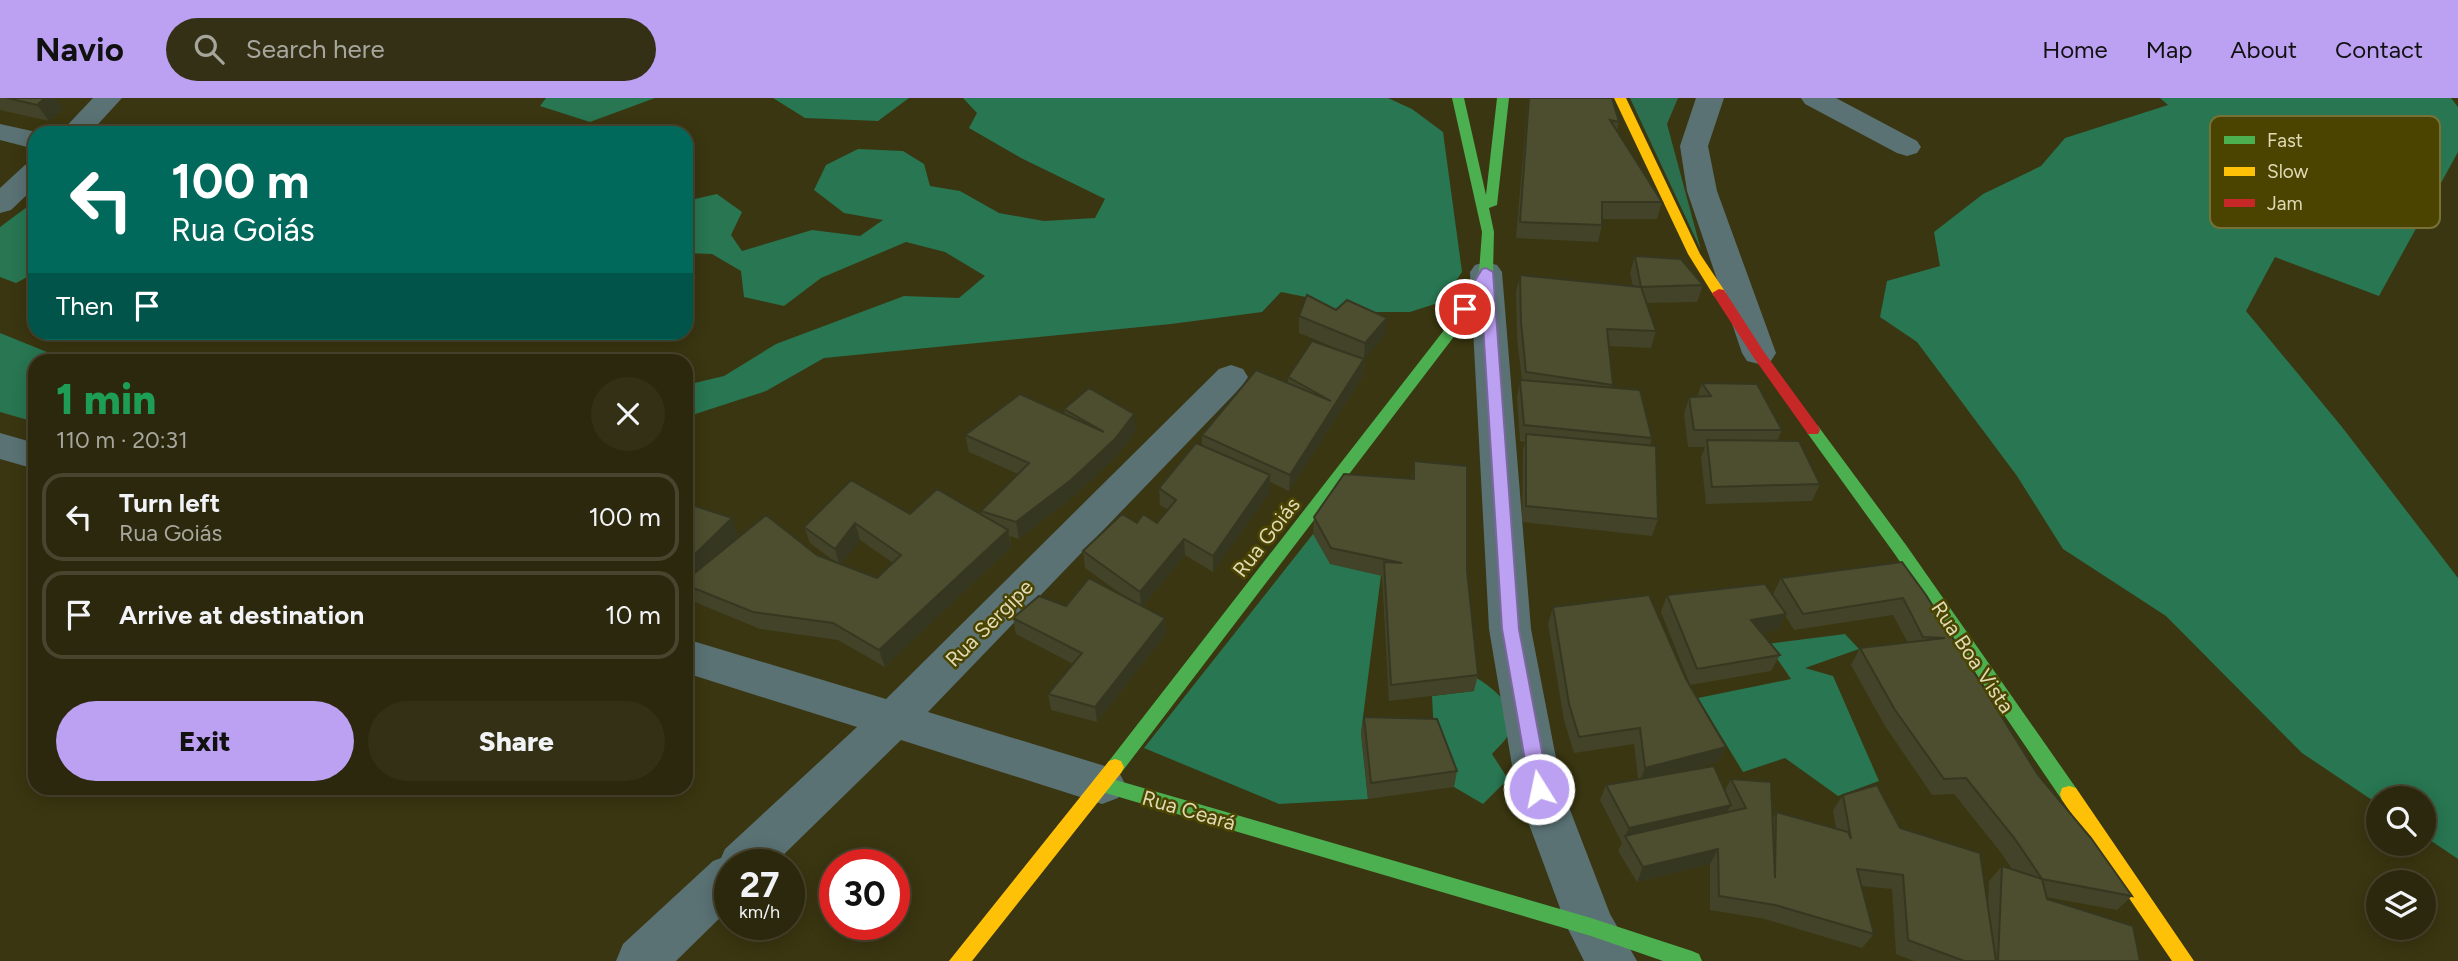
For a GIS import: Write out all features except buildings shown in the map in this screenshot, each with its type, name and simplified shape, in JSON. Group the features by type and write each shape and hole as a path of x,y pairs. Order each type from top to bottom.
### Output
{"street":[{"path":"81,126 108,98"},
{"name":"Rua Goiás","path":"959,961 1102,784 1454,327 1486,272 1488,232 1458,98"},
{"path":"1488,232 1503,98"},
{"name":"Rua Boa Vista","path":"1620,98 1694,254 1759,355 1900,549 2184,961"},
{"name":"Rua Boa Vista","path":"1710,98 1694,146 1702,191 1759,355"},
{"path":"1815,98 1907,147"},
{"path":"0,132 28,139"},
{"path":"0,204 28,178"},
{"path":"1486,272 1510,629 1539,789 1591,928 1612,961"},
{"name":"Rua Sergipe","path":"758,849 894,719 1231,377"},
{"path":"0,446 28,454"},
{"name":"Rua Ceará","path":"693,658 1102,784 1591,928 1692,961"},
{"path":"640,961 714,891"}],"green space":[{"path":"546,98 655,98 590,122 540,106"},
{"path":"773,98 909,98 878,121 805,118"},
{"path":"963,98 1388,98 1412,109 1443,132 1462,272 1441,302 1410,312 1306,312 1306,297 1281,292 1262,312 1171,324 824,358 766,391 693,415 693,383 724,376 776,344 904,296 959,298 985,276 945,252 906,242 821,278 784,306 744,297 741,271 712,254 693,253 693,199 717,194 742,212 731,235 742,251 812,230 860,236 883,220 844,213 814,190 826,165 858,149 903,151 924,164 930,186 960,191 999,213 1044,221 1095,218 1105,199 1021,158 969,128 977,113"},
{"path":"1630,98 1678,98 1667,124 1701,250"},
{"path":"2160,98 2451,98 2458,107 2458,152 2440,185 2440,116 2210,116 2210,228 2416,228 2379,296 2275,257 2246,311 2342,427 2458,578 2458,859 2436,844 2436,786 2366,786 2366,796 2302,753 2166,616 2063,549 2017,476 1917,342 1880,317 1887,281 1940,266 1934,232 1983,194 2041,166 2065,138 2168,105"},
{"path":"28,206 28,277 16,283 0,277 0,227"},
{"path":"0,333 49,354 28,354 28,420 0,412"},
{"path":"1313,534 1381,575 1361,733 1368,799 1279,804 1144,748"},
{"path":"1845,634 1859,649 1805,668 1833,676 1879,781 1838,796 1785,758 1743,772 1698,698 1791,679 1767,644"},
{"path":"1473,676 1502,698 1510,713 1511,722 1506,738 1492,754 1508,779 1483,804 1454,787 1434,734 1432,696 1474,691"}],"traffic: fast":[{"path":"1115,767 1454,327 1486,272 1488,232 1458,98"},
{"path":"1491,205 1503,98"},
{"path":"1813,430 1900,549 2069,794"},
{"path":"1102,784 1591,927 1692,961"}],"traffic: slow":[{"path":"1620,98 1694,254 1719,293"},
{"path":"959,961 1115,767"},
{"path":"2069,794 2184,961"}],"traffic: jam":[{"path":"1719,293 1813,430"}],"route":[{"path":"1465,309 1486,272 1510,629 1539,789"}]}
